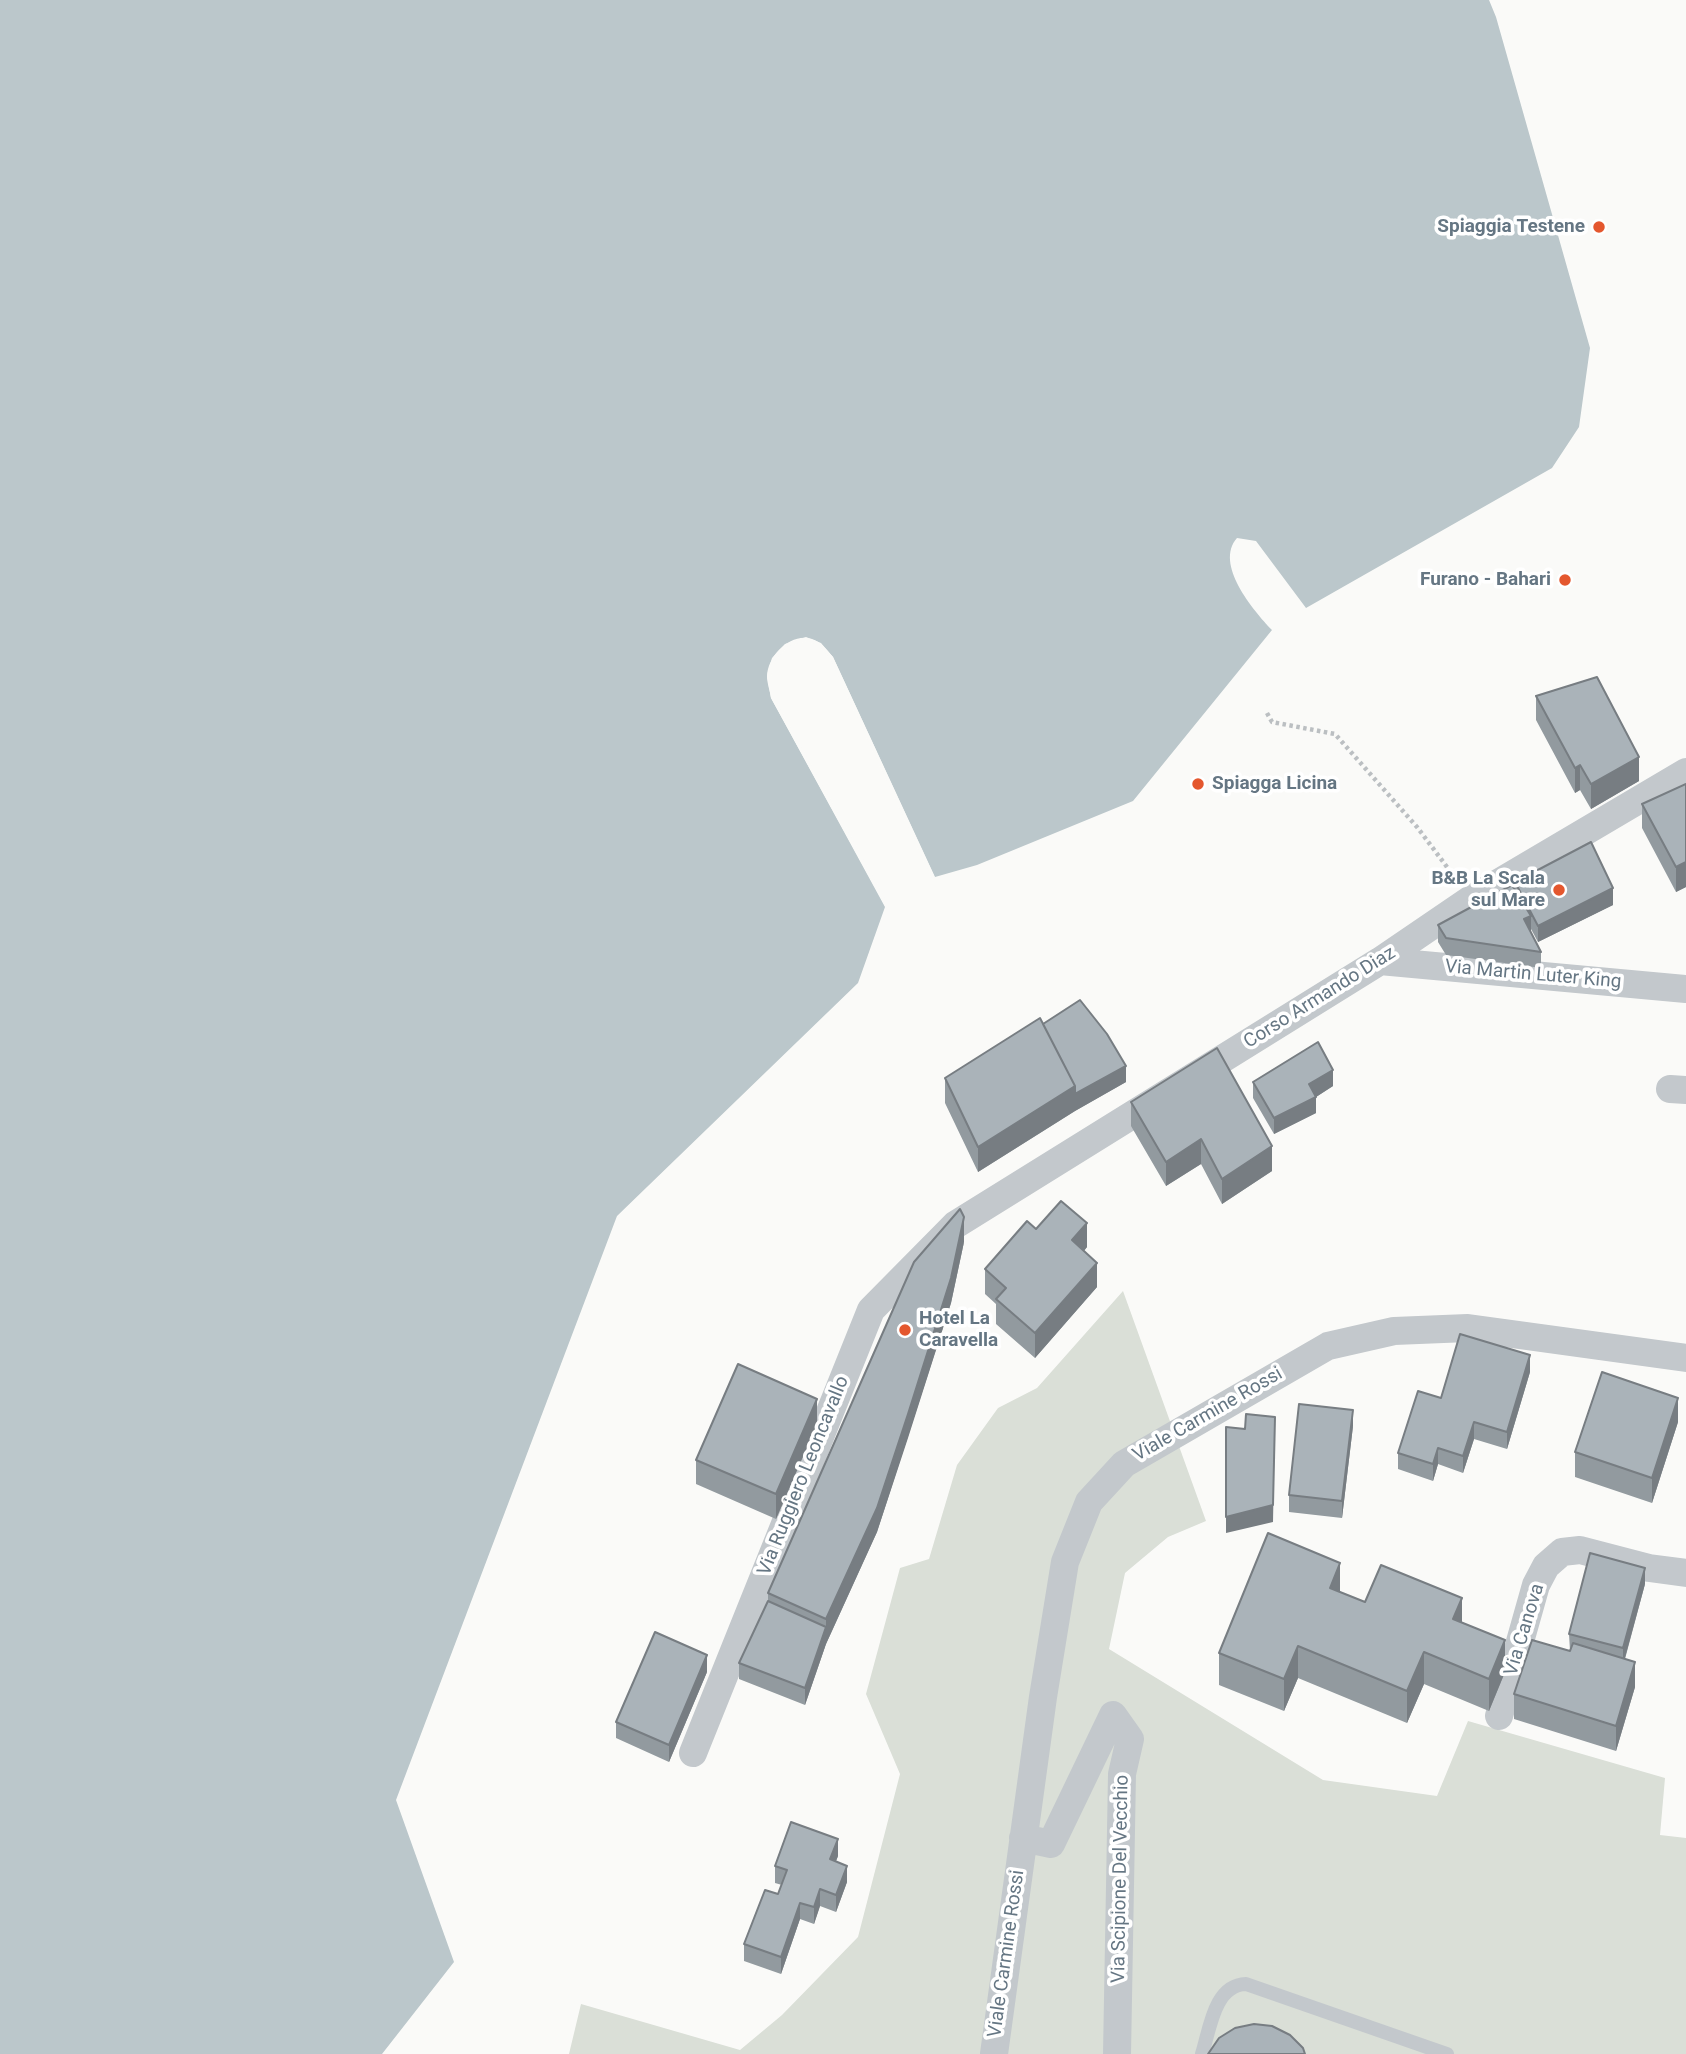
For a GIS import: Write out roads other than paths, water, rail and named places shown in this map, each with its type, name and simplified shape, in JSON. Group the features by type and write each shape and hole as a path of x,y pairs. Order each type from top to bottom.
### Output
{"street":[{"name":"Corso Armando Diaz","path":"955,1225 1380,961 1471,900 1686,772"},
{"name":"Via Martin Luter King","path":"1380,961 1686,989"},
{"name":"Via Ruggiero Leoncavallo","path":"694,1753 871,1310 955,1225"},
{"name":"Viale Carmine Rossi","path":"994,2054 1023,1838 1065,1562 1089,1502 1124,1464 1328,1346 1394,1331 1468,1328 1686,1359"},
{"name":"Via Canova","path":"1499,1716 1536,1586 1546,1566 1562,1552 1580,1550 1649,1568 1686,1573"},
{"name":"Via Scipione Del Vecchio","path":"1023,1838 1051,1844 1113,1715 1130,1739 1122,1774 1117,2054"}],"lane":[{"path":"1202,2054 1222,1995 1232,1986 1246,1984 1447,2054"}],"place":[{"name":"Spiaggia Testene","path":"1599,227"},
{"name":"Furano - Bahari","path":"1565,580"},
{"name":"Spiagga Licina","path":"1198,784"},
{"name":"B&B La Scala sul Mare","path":"1559,890"},
{"name":"Hotel La Caravella","path":"905,1330"}]}
